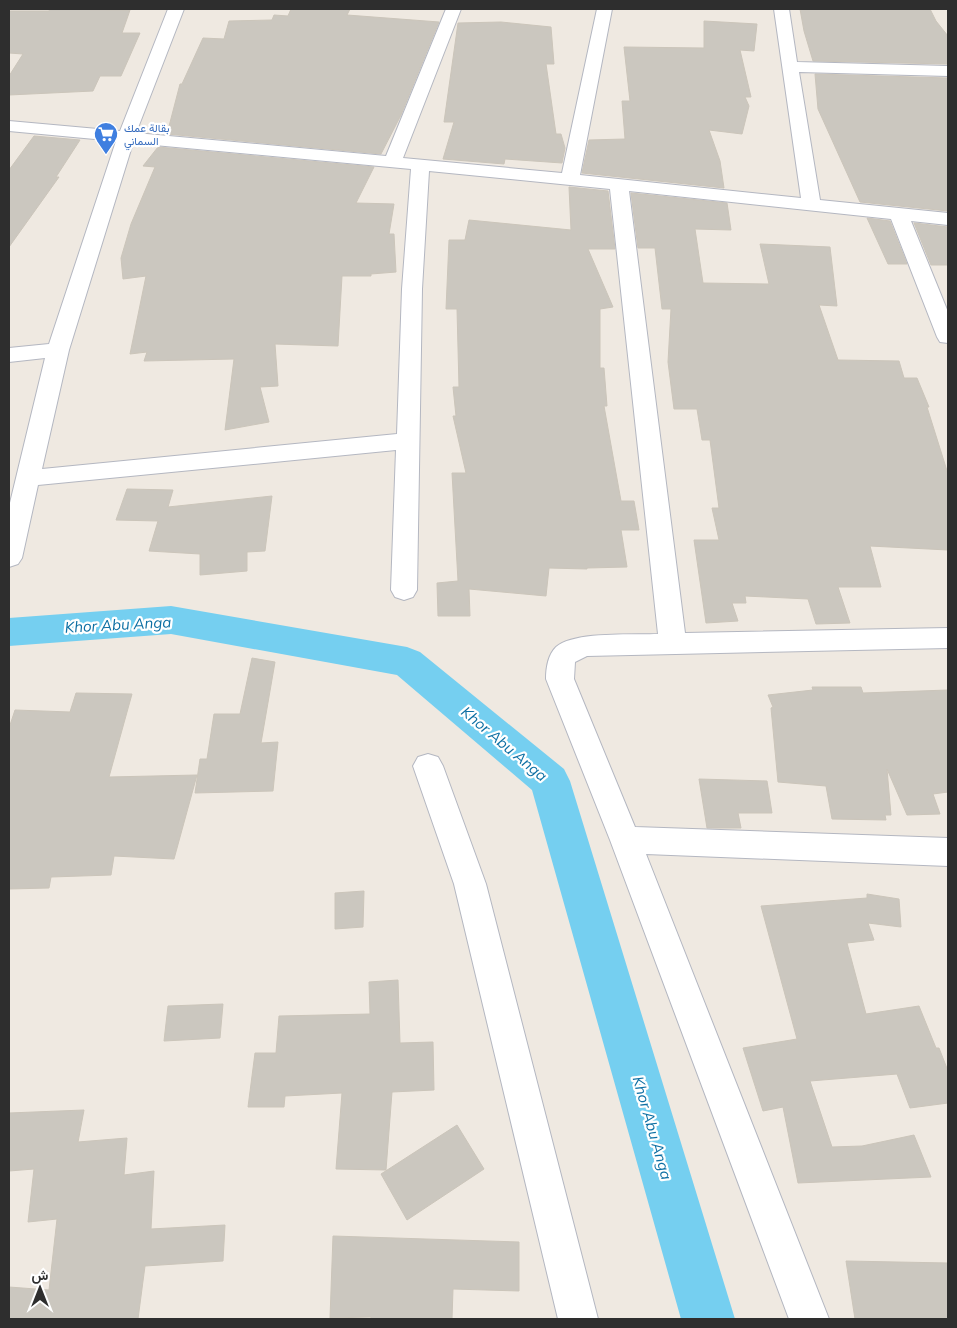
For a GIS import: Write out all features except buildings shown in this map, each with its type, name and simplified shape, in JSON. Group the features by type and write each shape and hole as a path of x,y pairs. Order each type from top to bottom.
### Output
{"street":[{"path":"9,558 58,350 126,137 176,9"},
{"path":"392,163 454,9"},
{"path":"570,179 605,9"},
{"path":"781,9 811,204"},
{"path":"791,67 948,71"},
{"path":"9,126 570,179 948,219"},
{"path":"404,590 412,289 420,166"},
{"path":"619,184 673,645"},
{"path":"899,214 948,337"},
{"path":"9,355 58,350"},
{"path":"28,478 407,441"},
{"path":"809,1319 625,840 560,679 562,657 570,650 587,646 948,638"},
{"path":"428,766 470,884 578,1319"},
{"path":"625,840 948,852"}],"waterway":[{"name":"Khor Abu Anga","path":"9,632 171,620 407,662 550,781 708,1319"}],"place":[{"name":"بقالة عمك السماني","path":"106,155"}]}
